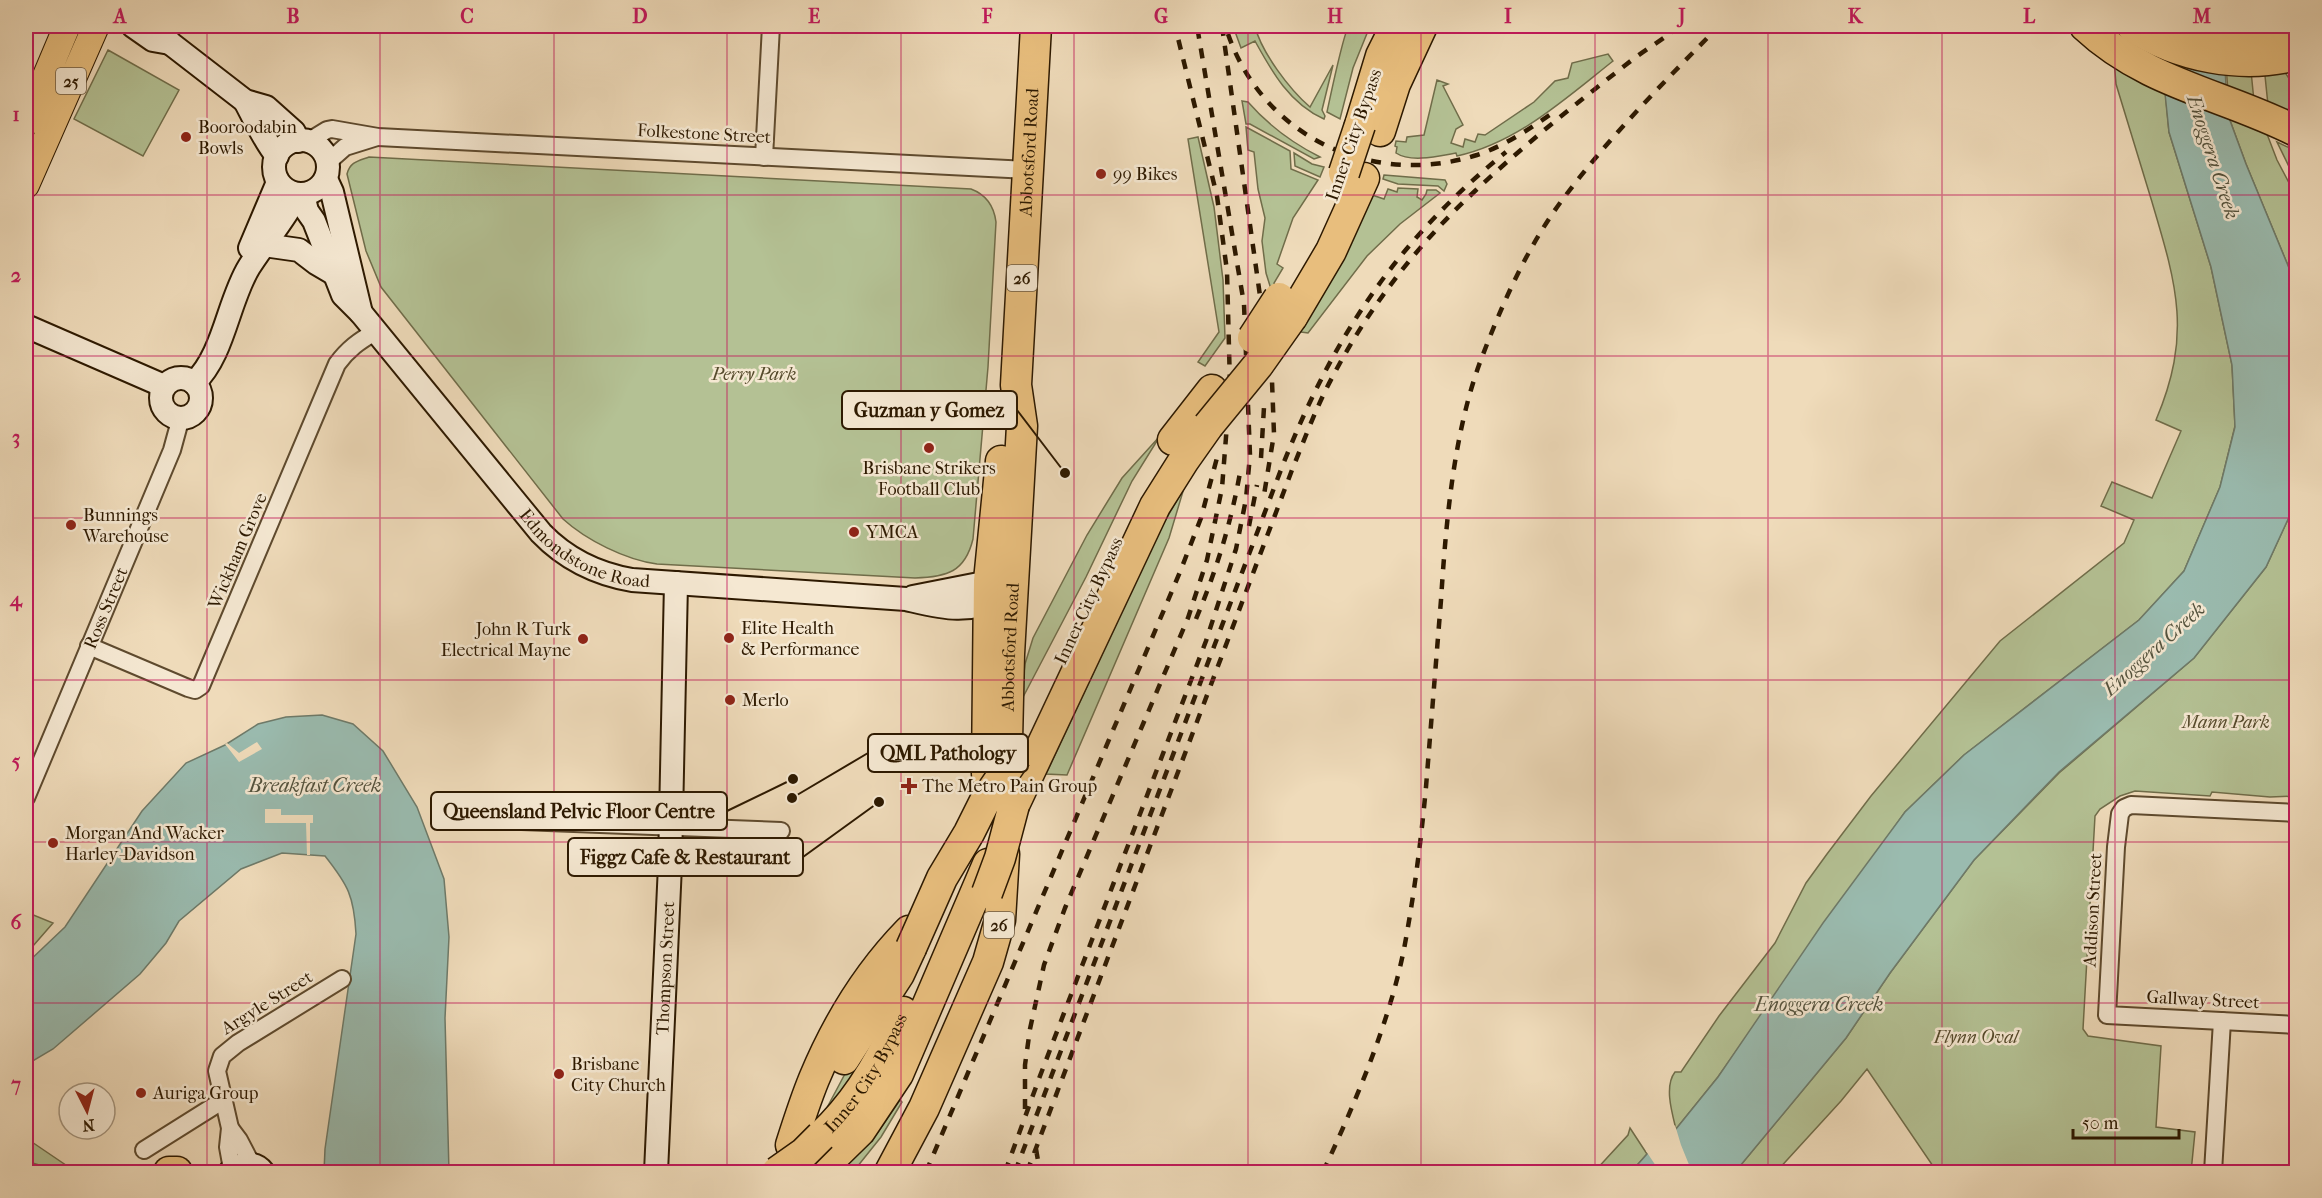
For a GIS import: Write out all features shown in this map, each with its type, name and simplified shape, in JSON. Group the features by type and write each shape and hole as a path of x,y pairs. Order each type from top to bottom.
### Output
{"highway":[{"name":"Abbotsford Road","path":"890,1173 924,1108 996,940 1003,896 1001,586 993,528 1005,424 1016,385 1036,26"},
{"name":"Inner City Bypass","path":"818,1173 860,1131 898,1074 987,879 1000,858 1017,798 1155,506 1208,426 1258,365 1286,308 1295,275 1322,225 1354,176 1370,128 1381,56 1396,26"},
{"name":"Inner City Bypass","path":"1370,128 1395,84 1422,26"},
{"path":"2085,26 2113,50 2150,71 2296,130"},
{"path":"2132,26 2168,45 2201,56 2250,61 2296,55"},
{"path":"2180,26 2234,38 2269,38 2296,33"},
{"path":"2284,26 2296,48"},
{"name":"Inner City Bypass","path":"777,1173 804,1153 819,1129 856,1097 882,1057 940,932 1018,752 1153,471 1187,421 1212,390 1286,308"},
{"name":"Abbotsford Road","path":"987,774 1001,586"},
{"path":"819,1129 835,1076 898,975 910,940 942,878 985,801 1018,752"},
{"path":"869,1173 893,1133 951,1001 987,879"},
{"path":"791,1145 813,1080 834,1037 859,994 889,953 910,940"},
{"path":"169,1173 177,1173"}],"main road":[{"name":"25","path":"26,185 33,131 67,26"},
{"name":"25","path":"33,131 96,26"}],"street":[{"path":"133,26 153,40 164,34 245,101 269,147 277,156"},
{"path":"764,157 771,26"},
{"path":"245,101 266,107 303,141 321,149 327,171 316,190 301,194 290,192 278,182 275,174 277,156 289,143 303,141"},
{"name":"Folkestone Street","path":"303,141 332,129 378,137 1029,170"},
{"name":"Folkestone Street","path":"327,171 345,147 378,137"},
{"name":"Edmondstone Road","path":"327,171 362,313"},
{"path":"249,268 250,249 278,182"},
{"path":"194,383 210,362 249,268 301,194"},
{"name":"Edmondstone Road","path":"301,194 343,295 362,313 375,332 530,520 553,545 578,562 603,574 632,580 906,599 956,608 973,608 1001,586"},
{"path":"264,245 299,250 333,273"},
{"path":"26,326 164,386"},
{"name":"Wickham Grove","path":"89,646 188,688 195,690 201,686 338,364 357,341 375,332"},
{"path":"175,379 189,379 194,383 199,389 200,402 194,413 181,417 169,414 161,398 164,386 175,379"},
{"name":"Ross Street","path":"26,798 172,450 181,417"},
{"name":"Thompson Street","path":"656,1173 671,827 676,583"},
{"name":"Addison Street","path":"2107,1015 2116,847 2120,814 2124,808 2131,805 2296,813"},
{"path":"443,818 782,831"},
{"name":"Argyle Street","path":"244,1170 228,1147 230,1128 217,1071 222,1056 228,1050 342,979"},
{"name":"Gallway Street","path":"2107,1015 2296,1025"},
{"path":"2213,1173 2222,1021"},
{"path":"144,1150 222,1101"}],"green space":[{"path":"1233,26 1255,26 1263,47 1277,70 1310,107 1333,65 1322,110 1324,119 1301,105 1283,86 1255,41 1241,48"},
{"path":"1349,26 1370,26 1353,68 1340,119 1327,112"},
{"path":"108,50 179,90 143,156 74,119"},
{"path":"1608,54 1613,61 1540,118 1500,141 1457,156 1456,153 1409,158 1396,153 1396,141 1406,142 1407,137 1424,135 1437,80 1448,84 1443,86 1463,125 1456,129 1451,143 1463,147 1465,139 1475,142 1478,134 1485,135 1534,102 1555,81 1568,78 1572,63"},
{"path":"2114,60 2165,89 2169,132 2211,267 2232,365 2235,426 2220,487 2184,571 2139,620 1964,755 1905,812 1718,1077 1676,1129 1669,1092 1675,1072 1681,1072 1719,1016 1775,943 1806,883 1871,796 2000,641 2124,543 2134,520 2101,506 2112,482 2152,498 2181,431 2156,420 2174,362 2177,311 2174,285 2152,202 2116,84"},
{"path":"2284,64 2286,74 2296,89 2296,115 2268,105 2264,66"},
{"path":"2226,65 2251,71 2254,101 2228,92"},
{"path":"1242,101 1248,102 1264,119 1290,140 1320,157 1314,159 1250,124 1246,124"},
{"path":"2228,115 2267,134 2277,160 2296,196 2296,285 2246,164"},
{"path":"1246,127 1290,151 1291,169 1318,180 1293,218 1277,264 1283,268 1274,283 1283,312 1372,195 1384,199 1388,189 1397,192 1398,188 1418,189 1417,197 1422,200 1427,190 1436,190 1440,193 1400,224 1367,256 1308,333 1301,332 1280,318 1266,273 1262,241 1265,218 1258,189 1254,152 1248,150"},
{"path":"1198,137 1214,207 1223,280 1225,338 1205,366 1198,362 1219,332 1188,139"},
{"path":"2277,142 2296,151 2296,181"},
{"path":"1294,153 1312,164 1324,167 1320,177 1295,166"},
{"name":"Perry Park","path":"369,157 971,189 981,194 991,206 996,222 988,367 973,539 965,559 960,566 945,574 915,578 657,564 620,554 572,527 563,519 381,287 366,251 347,174 352,164"},
{"path":"1384,175 1445,180 1447,184 1444,191 1438,186 1398,184 1383,179"},
{"path":"1160,436 1132,481 1086,577 1021,701 1025,664 1033,638 1087,535 1122,478"},
{"path":"1184,488 1169,538 1067,775 1046,774 1162,526"},
{"name":"Flynn Oval","path":"2296,502 2296,796 2270,797 2212,792 2210,796 2135,791 2120,796 2100,809 2095,816 2083,1029 2088,1036 2161,1046 2156,1127 2195,1132 2191,1172 1937,1172 1867,1069 1776,1172 1735,1172 1846,1038 1890,973 1974,860 2059,773 2194,658 2266,567"},
{"path":"26,912 53,923 26,954"},
{"path":"872,1044 850,1082 822,1117 854,1057"},
{"path":"900,1100 902,1102 881,1137 853,1172 840,1172 878,1132"},
{"path":"1630,1128 1647,1154 1631,1172 1594,1172 1628,1135"},
{"path":"26,1138 76,1172 62,1172 26,1161"}],"water":[{"name":"Enoggera Creek","path":"2158,26 2226,26 2223,39 2228,115 2296,285 2296,502 2266,567 2194,658 2059,772 1974,860 1890,973 1846,1038 1735,1172 1631,1172 1647,1154 1676,1129 1718,1077 1823,923 1905,812 1964,755 2139,620 2184,571 2220,487 2235,427 2232,365 2211,267 2169,132"},
{"name":"Breakfast Creek","path":"322,715 353,724 383,751 417,807 444,879 449,937 445,1018 449,1172 324,1172 325,1149 356,934 354,910 348,892 325,856 282,853 241,869 179,921 166,943 140,974 53,1049 26,1065 26,964 65,927 142,811 186,763 225,745 258,724 286,717"}],"pier":[{"path":"257,742 262,749 239,762 225,744 227,743 239,753"},
{"path":"265,809 281,809 281,815 313,815 313,823 310,823 310,855 307,855 306,823 265,823"},
{"path":"1675,1125 1692,1172 1660,1172 1646,1151"}],"railway":[{"path":"1025,1109 1025,1065 1030,1029 1044,965 1065,908 1188,618 1207,560 1222,488 1230,386 1227,271 1217,196 1175,26"},
{"path":"1005,1172 1206,641 1236,549 1246,499 1250,455 1244,304 1197,26"},
{"path":"1222,26 1272,381 1274,434 1263,501"},
{"path":"1027,1172 1292,470 1322,398 1348,349 1379,300 1415,254 1454,211 1552,124 1632,60 1680,26"},
{"path":"1323,1172 1359,1091 1380,1034 1390,1006 1404,949 1424,807 1445,541 1452,481 1463,422 1479,365 1514,281 1547,221 1578,179 1616,134 1719,26"},
{"path":"1228,34 1245,70 1267,101 1295,127 1327,146 1362,159 1399,165 1438,164 1477,155 1509,141 1557,110"},
{"path":"1015,1172 1282,467 1323,375 1372,294 1401,256 1432,220 1467,185 1506,152"},
{"path":"1261,458 1264,407"},
{"path":"926,1172 1180,572 1201,518 1218,454"},
{"path":"1196,619 1223,544 1241,467"},
{"path":"1249,526 1257,485"},
{"path":"1036,1149 1040,1172"}],"place":[{"name":"Booroodabin Bowls","path":"186,137"},
{"name":"99 Bikes","path":"1101,174"},
{"name":"Brisbane Strikers Football Club","path":"929,448"},
{"name":"Guzman y Gomez","path":"1065,473"},
{"name":"Bunnings Warehouse","path":"71,525"},
{"name":"YMCA","path":"854,532"},
{"name":"Elite Health & Performance","path":"729,638"},
{"name":"John R Turk Electrical Mayne","path":"583,639"},
{"name":"Merlo","path":"730,700"},
{"name":"Queensland Pelvic Floor Centre","path":"793,779"},
{"name":"The Metro Pain Group","path":"909,786"},
{"name":"QML Pathology","path":"792,798"},
{"name":"Figgz Cafe & Restaurant","path":"879,802"},
{"name":"Morgan And Wacker Harley-Davidson","path":"53,843"},
{"name":"Brisbane City Church","path":"559,1074"},
{"name":"Auriga Group","path":"141,1093"}],"park label":[{"name":"Mann Park","path":"2226,722"}]}
